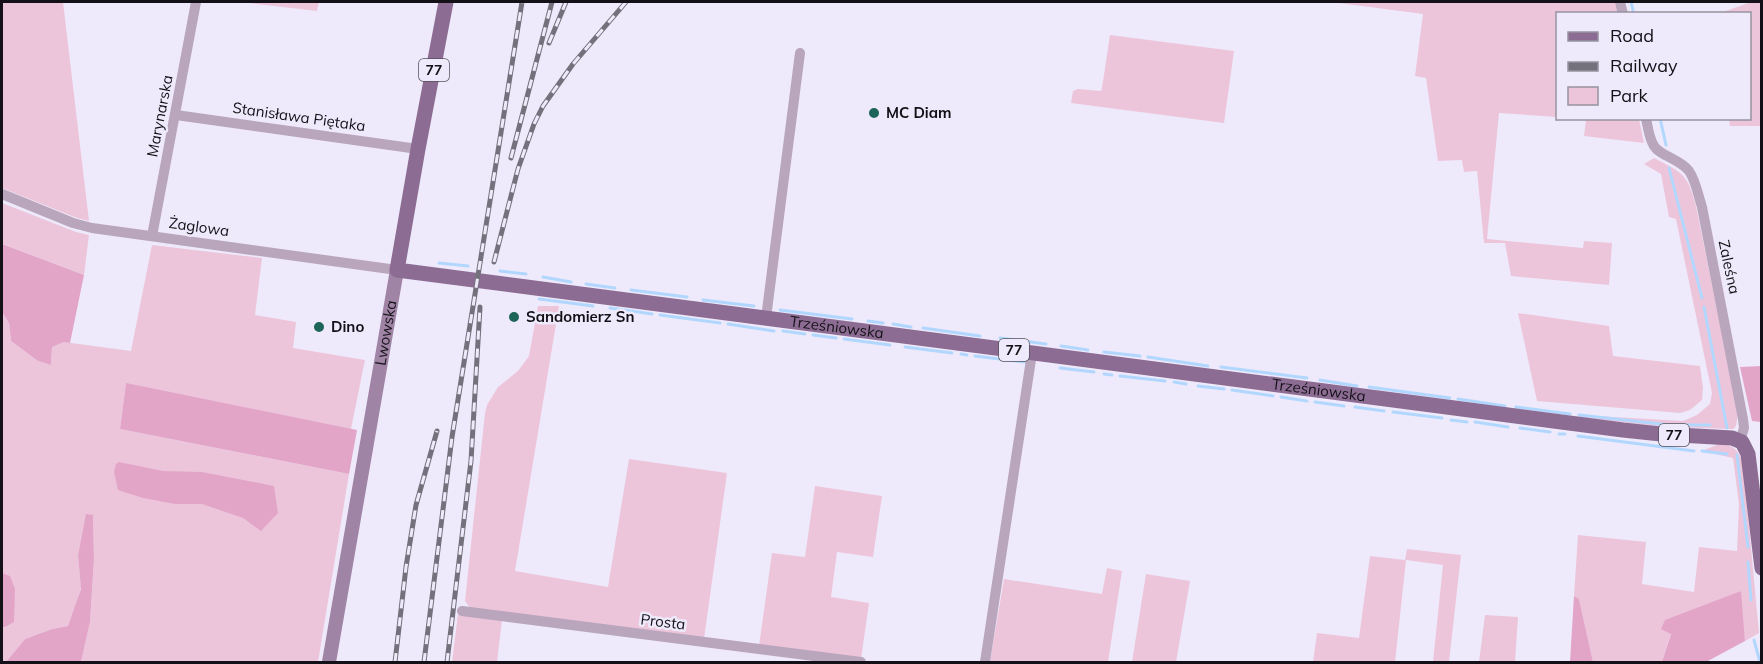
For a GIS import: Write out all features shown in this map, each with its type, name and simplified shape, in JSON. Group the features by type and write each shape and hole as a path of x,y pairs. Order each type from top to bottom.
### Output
{"main road":[{"name":"Lwowska","path":"329,663 418,149 446,2"},
{"name":"Trześniowska","path":"397,270 1608,429 1727,437 1740,441"},
{"path":"1740,441 1745,445 1749,456 1761,568"}],"street":[{"name":"Marynarska","path":"152,236 196,2"},
{"path":"766,318 800,53"},
{"name":"Stanisława Piętaka","path":"176,115 418,149"},
{"name":"Zaleśna","path":"1646,120 1649,135 1655,148 1689,171 1702,207 1743,419 1744,428 1740,441"},
{"name":"Żaglowa","path":"2,194 73,223 92,228 397,270"},
{"path":"985,663 1032,352"},
{"name":"Prosta","path":"462,610 861,663"}],"green space":[{"path":"2,2 63,2 89,221 2,188"},
{"path":"240,2 319,2 317,11"},
{"path":"1331,2 1615,2 1618,12 1556,12 1556,117 1499,113 1487,239 1583,248 1584,241 1612,243 1609,285 1511,276 1505,243 1484,243 1477,171 1464,172 1462,160 1438,161 1426,78 1415,76 1423,14"},
{"path":"1751,2 1761,2 1761,126 1730,126 1729,120 1751,120 1751,12 1723,12"},
{"path":"1110,35 1234,51 1224,123 1071,103 1073,91 1078,89 1101,91"},
{"path":"1586,120 1639,120 1644,143 1584,136"},
{"path":"1654,158 1683,176 1693,195 1738,413 1736,426 1733,429 1670,427 1580,418 1579,415 1683,421 1697,415 1710,404 1712,393 1676,219 1669,217 1661,174 1644,164"},
{"path":"2,203 89,235 84,275 2,244"},
{"path":"152,245 262,258 255,315 296,322 293,348 365,360 351,429 126,384 120,429 349,474 318,662 81,662 90,622 94,559 93,516 78,556 81,588 68,626 25,639 6,662 2,662 2,628 6,627 2,573 2,312 9,323 11,341 38,361 51,365 52,347 64,342 131,351"},
{"path":"538,306 559,306 515,571 608,587 629,459 727,473 704,639 470,608 465,601 485,413 498,387 518,371 529,356"},
{"path":"1518,313 1609,326 1613,356 1700,366 1702,400 1690,410 1680,413 1537,401"},
{"path":"1719,444 1728,445 1734,449 1743,463 1759,633 1745,641 1740,591 1671,633 1662,662 1593,662 1579,599 1574,596 1578,535 1646,542 1642,584 1694,592 1699,547 1737,551 1739,504 1733,458 1702,451"},
{"path":"815,486 882,496 873,557 837,552 831,597 869,603 861,659 759,646 772,553 805,557"},
{"path":"1407,549 1461,555 1449,662 1433,662 1443,565 1406,560 1395,662 1313,662 1317,633 1359,638 1370,556 1405,560"},
{"path":"1107,568 1122,571 1108,662 990,662 1004,579 1102,594"},
{"path":"1146,574 1190,581 1176,662 1132,662"},
{"path":"458,614 502,620 497,662 452,662"},
{"path":"1485,615 1518,617 1515,662 1479,662"}],"shaded area":[{"path":"2,244 84,275 70,343 64,342 52,347 51,365 38,361 11,341 9,323 2,312"},
{"path":"1761,366 1761,422 1752,421 1740,367"},
{"path":"126,383 357,430 349,474 120,429"},
{"path":"119,462 163,471 202,472 274,486 278,513 261,531 243,518 202,504 175,504 143,498 118,490 114,472"},
{"path":"86,514 93,515 94,559 90,622 81,662 6,662 25,639 68,626 81,589 78,556"},
{"path":"2,573 10,576 15,589 14,622 2,628"},
{"path":"1741,591 1745,641 1706,662 1662,662 1671,634 1661,629 1665,620"},
{"path":"1574,596 1579,599 1593,662 1570,662"}],"waterway":[{"path":"1631,2 1634,12"},
{"path":"1660,120 1666,145"},
{"path":"1669,168 1702,298"},
{"path":"439,263 468,266"},
{"path":"500,271 526,274"},
{"path":"543,277 571,282"},
{"path":"586,284 615,288"},
{"path":"631,290 687,297"},
{"path":"539,299 593,306"},
{"path":"703,300 754,306"},
{"path":"1704,307 1727,428"},
{"path":"610,308 652,314"},
{"path":"780,310 852,319"},
{"path":"660,315 720,323"},
{"path":"868,321 883,323"},
{"path":"728,324 774,331"},
{"path":"893,324 911,327"},
{"path":"923,328 980,336"},
{"path":"783,331 805,334"},
{"path":"813,335 836,338"},
{"path":"1000,338 1046,344"},
{"path":"844,339 890,345"},
{"path":"1061,346 1088,350"},
{"path":"905,347 952,353"},
{"path":"1104,352 1140,356"},
{"path":"961,354 967,355"},
{"path":"975,356 1025,362"},
{"path":"1148,357 1208,366"},
{"path":"1221,367 1307,378"},
{"path":"1060,368 1094,372"},
{"path":"1104,374 1112,375"},
{"path":"1120,376 1165,381"},
{"path":"1320,380 1357,386"},
{"path":"1174,382 1186,384"},
{"path":"1198,386 1224,389"},
{"path":"1369,387 1450,398"},
{"path":"1232,390 1273,396"},
{"path":"1281,397 1307,401"},
{"path":"1458,399 1505,406"},
{"path":"1315,402 1344,406"},
{"path":"1355,407 1384,411"},
{"path":"1516,407 1570,414"},
{"path":"1393,412 1442,418"},
{"path":"1579,415 1670,425 1710,425"},
{"path":"1451,420 1467,422"},
{"path":"1475,422 1508,427"},
{"path":"1520,428 1550,432"},
{"path":"1559,434 1565,434"},
{"path":"1578,436 1694,451"},
{"path":"1702,451 1727,454"},
{"path":"1737,455 1748,547"},
{"path":"1748,562 1751,600"},
{"path":"1754,640 1760,662"}],"railway":[{"path":"424,662 452,437 522,2"},
{"path":"511,158 552,2"},
{"path":"549,43 566,2"},
{"path":"494,262 518,169 543,106 573,64 626,2"},
{"path":"447,662 471,461 480,307"},
{"path":"395,662 416,505 437,431"}],"place":[{"name":"MC Diam","path":"874,113"},
{"name":"Sandomierz Sn","path":"514,317"},
{"name":"Dino","path":"319,327"}]}
